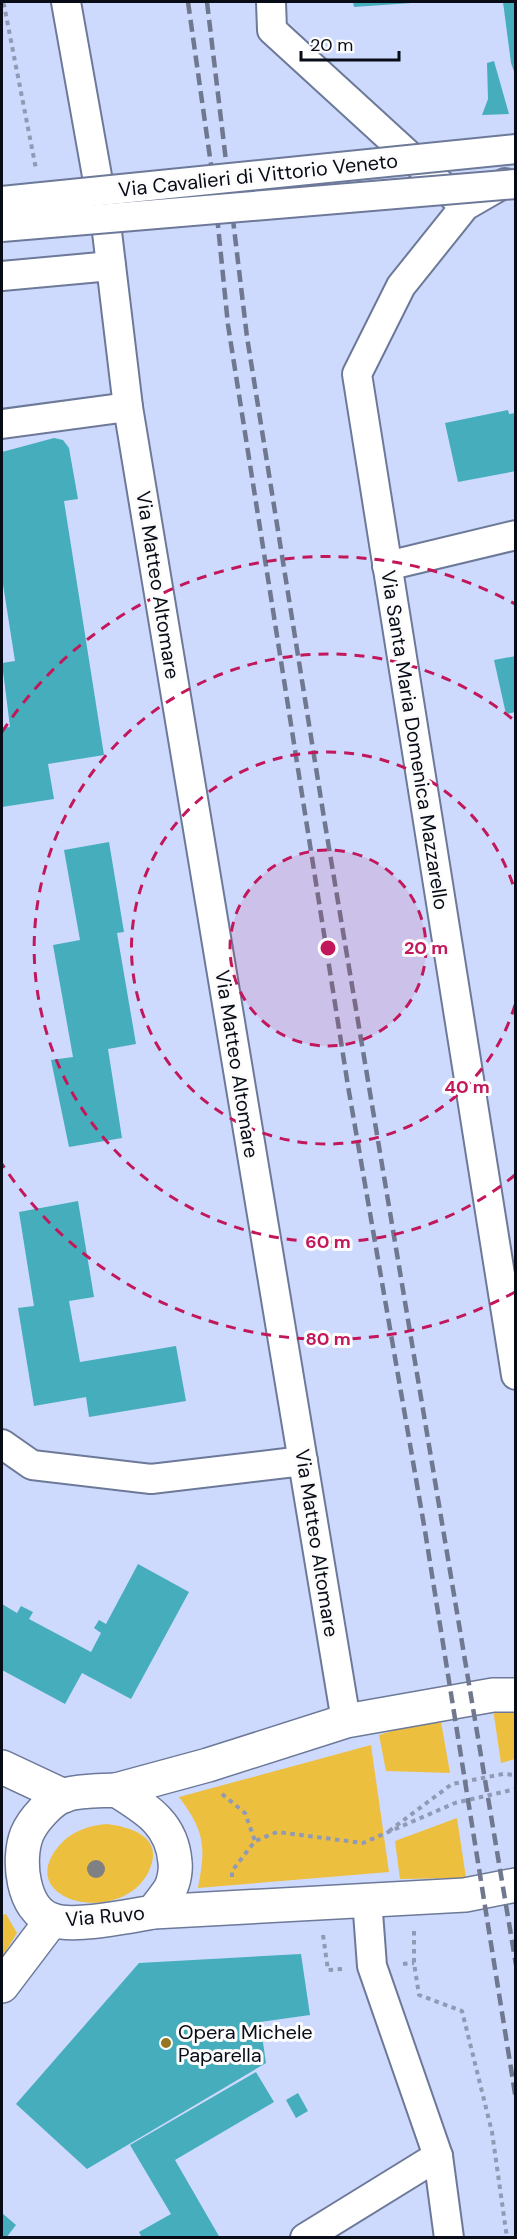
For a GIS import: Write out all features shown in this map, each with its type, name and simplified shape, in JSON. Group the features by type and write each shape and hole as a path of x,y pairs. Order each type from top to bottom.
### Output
{"main road":[{"path":"2,1767 64,1796 116,1790 208,1766 346,1721 493,1695 516,1695"},
{"name":"Via Ruvo","path":"2,1848 16,1879 38,1910 52,1920 85,1921 153,1912 171,1887 175,1867 174,1848 166,1830 154,1814 116,1790"},
{"name":"Via Ruvo","path":"16,1879 27,1835 37,1818 64,1796"},
{"path":"153,1912 465,1895 516,1885"},
{"path":"2,1986 52,1920"}],"street":[{"name":"Via Matteo Altomare","path":"66,2 107,232 128,407 346,1721"},
{"path":"271,2 272,30 465,206 516,177"},
{"name":"Via Cavalieri di Vittorio Veneto","path":"2,201 516,149"},
{"name":"Via Cavalieri di Vittorio Veneto","path":"2,227 516,184"},
{"name":"Via Santa Maria Domenica Mazzarello","path":"465,206 401,286 357,374 516,1376"},
{"path":"2,276 111,266"},
{"path":"2,424 128,407"},
{"path":"387,566 516,535"},
{"path":"2,1444 32,1465 151,1479 303,1461"},
{"path":"367,1899 372,1966 438,2156 449,2238"},
{"path":"305,2238 438,2156"}],"path":[{"path":"2,5 4,5 38,178"},
{"path":"384,1835 452,1784 503,1774 516,1775"},
{"path":"214,1788 245,1813 255,1841"},
{"path":"232,1887 232,1871 255,1841 278,1832 363,1842 455,1803 516,1790"},
{"path":"414,1963 419,1995 462,2011 492,2132 507,2238"}],"shaded area":[{"path":"515,1706 515,1759 501,1763 493,1709"},
{"path":"440,1716 450,1773 386,1771 379,1735"},
{"path":"371,1745 389,1872 198,1888 202,1861 199,1830 179,1797"},
{"path":"457,1818 466,1878 400,1879 395,1841"},
{"path":"106,1824 127,1828 150,1843 153,1861 148,1873 134,1890 116,1899 95,1903 76,1901 59,1893 49,1881 48,1866 58,1847 68,1837 79,1831"},
{"path":"6,1914 17,1933 2,1957 2,1915"}],"building":[{"path":"353,2 412,2 412,3 354,7"},
{"path":"503,2 516,2 516,77 511,63"},
{"path":"494,61 509,114 482,115 488,99 487,63"},
{"path":"508,410 509,414 516,413 516,471 458,482 445,423"},
{"path":"54,438 63,440 69,448 78,499 64,501 104,755 48,764 54,799 2,807 2,728 10,727 2,663 15,661 2,578 2,452"},
{"path":"516,656 516,712 506,714 494,660"},
{"path":"109,842 124,932 117,933 136,1044 108,1049 122,1138 69,1147 51,1060 73,1057 53,945 80,940 64,850"},
{"path":"78,1201 94,1297 69,1301 80,1362 176,1346 186,1401 89,1417 86,1397 34,1406 18,1308 34,1306 19,1212"},
{"path":"138,1564 189,1592 131,1699 82,1673 65,1704 2,1670 2,1604 17,1613 21,1606 33,1612 29,1619 91,1652 101,1633 94,1628 99,1620 106,1624"},
{"name":"Opera Michele Paparella","path":"301,1954 310,2015 260,2022 266,2063 87,2169 16,2104 139,1963"},
{"path":"256,2072 274,2102 175,2160 220,2238 142,2238 139,2232 171,2214 130,2145"},
{"path":"298,2093 308,2111 296,2118 286,2100"},
{"path":"2,2213 16,2225 6,2238 2,2238"}],"railway":[{"path":"188,2 214,186 228,325 348,1086 425,1531 516,2100"},
{"path":"207,2 247,337 324,818 516,1965"}],"place":[{"name":"Opera Michele Paparella","path":"166,2043"}]}
